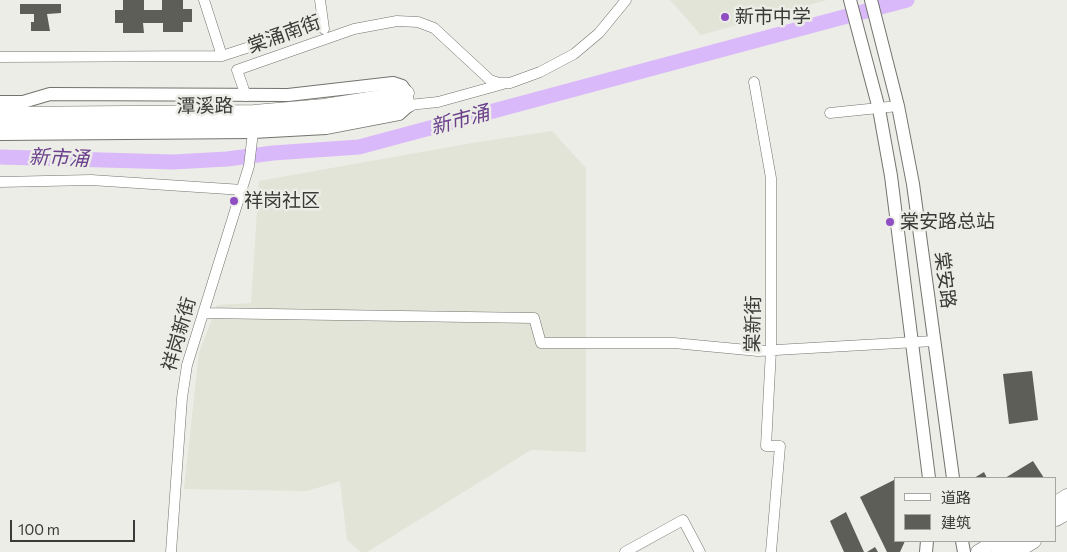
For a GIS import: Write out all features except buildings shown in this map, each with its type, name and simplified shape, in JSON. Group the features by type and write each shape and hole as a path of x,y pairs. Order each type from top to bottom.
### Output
{"highway":[{"path":"1000,552 1016,542"}],"main road":[{"name":"潭溪路","path":"0,114 254,112 381,103 408,99"},
{"name":"潭溪路","path":"0,126 253,124 313,120 381,103"},
{"path":"978,552 994,542"},
{"path":"1016,552 1032,542"}],"street":[{"path":"204,0 222,56"},
{"path":"320,0 326,38"},
{"path":"408,99 438,102 528,78 574,54 598,33 626,0"},
{"path":"850,0 879,109 897,220 929,477"},
{"name":"棠安路","path":"871,0 898,106 914,184 953,477"},
{"name":"棠涌南街","path":"246,96 237,70 326,38 386,22 407,21 427,24 447,37 490,80 504,84"},
{"path":"0,57 222,56 323,23"},
{"name":"棠新街","path":"754,82 771,178 771,350 766,446 780,446 771,552"},
{"path":"0,102 23,102 50,94 288,95 393,83 402,86 408,99"},
{"path":"0,134 253,132 326,128 400,114 408,99"},
{"path":"830,113 898,106"},
{"name":"祥岗新街","path":"171,552 184,384 203,313 243,190 249,166 253,132"},
{"path":"0,182 91,180 243,190"},
{"path":"203,313 534,318 541,343 674,343 771,350 934,341"},
{"path":"626,552 683,520 700,552"}],"shaded area":[{"name":"新市中学","path":"670,0 827,0 701,35"},
{"path":"552,131 586,168 586,452 531,450 367,552 361,552 347,540 340,481 307,491 184,489 199,353 217,305 251,303 259,181 472,143"}],"waterway":[{"name":"新市涌","path":"0,157 173,162 359,147 907,0"}],"place":[{"name":"新市中学","path":"725,17"},
{"name":"祥岗社区","path":"234,201"},
{"name":"棠安路总站","path":"890,222"}]}
